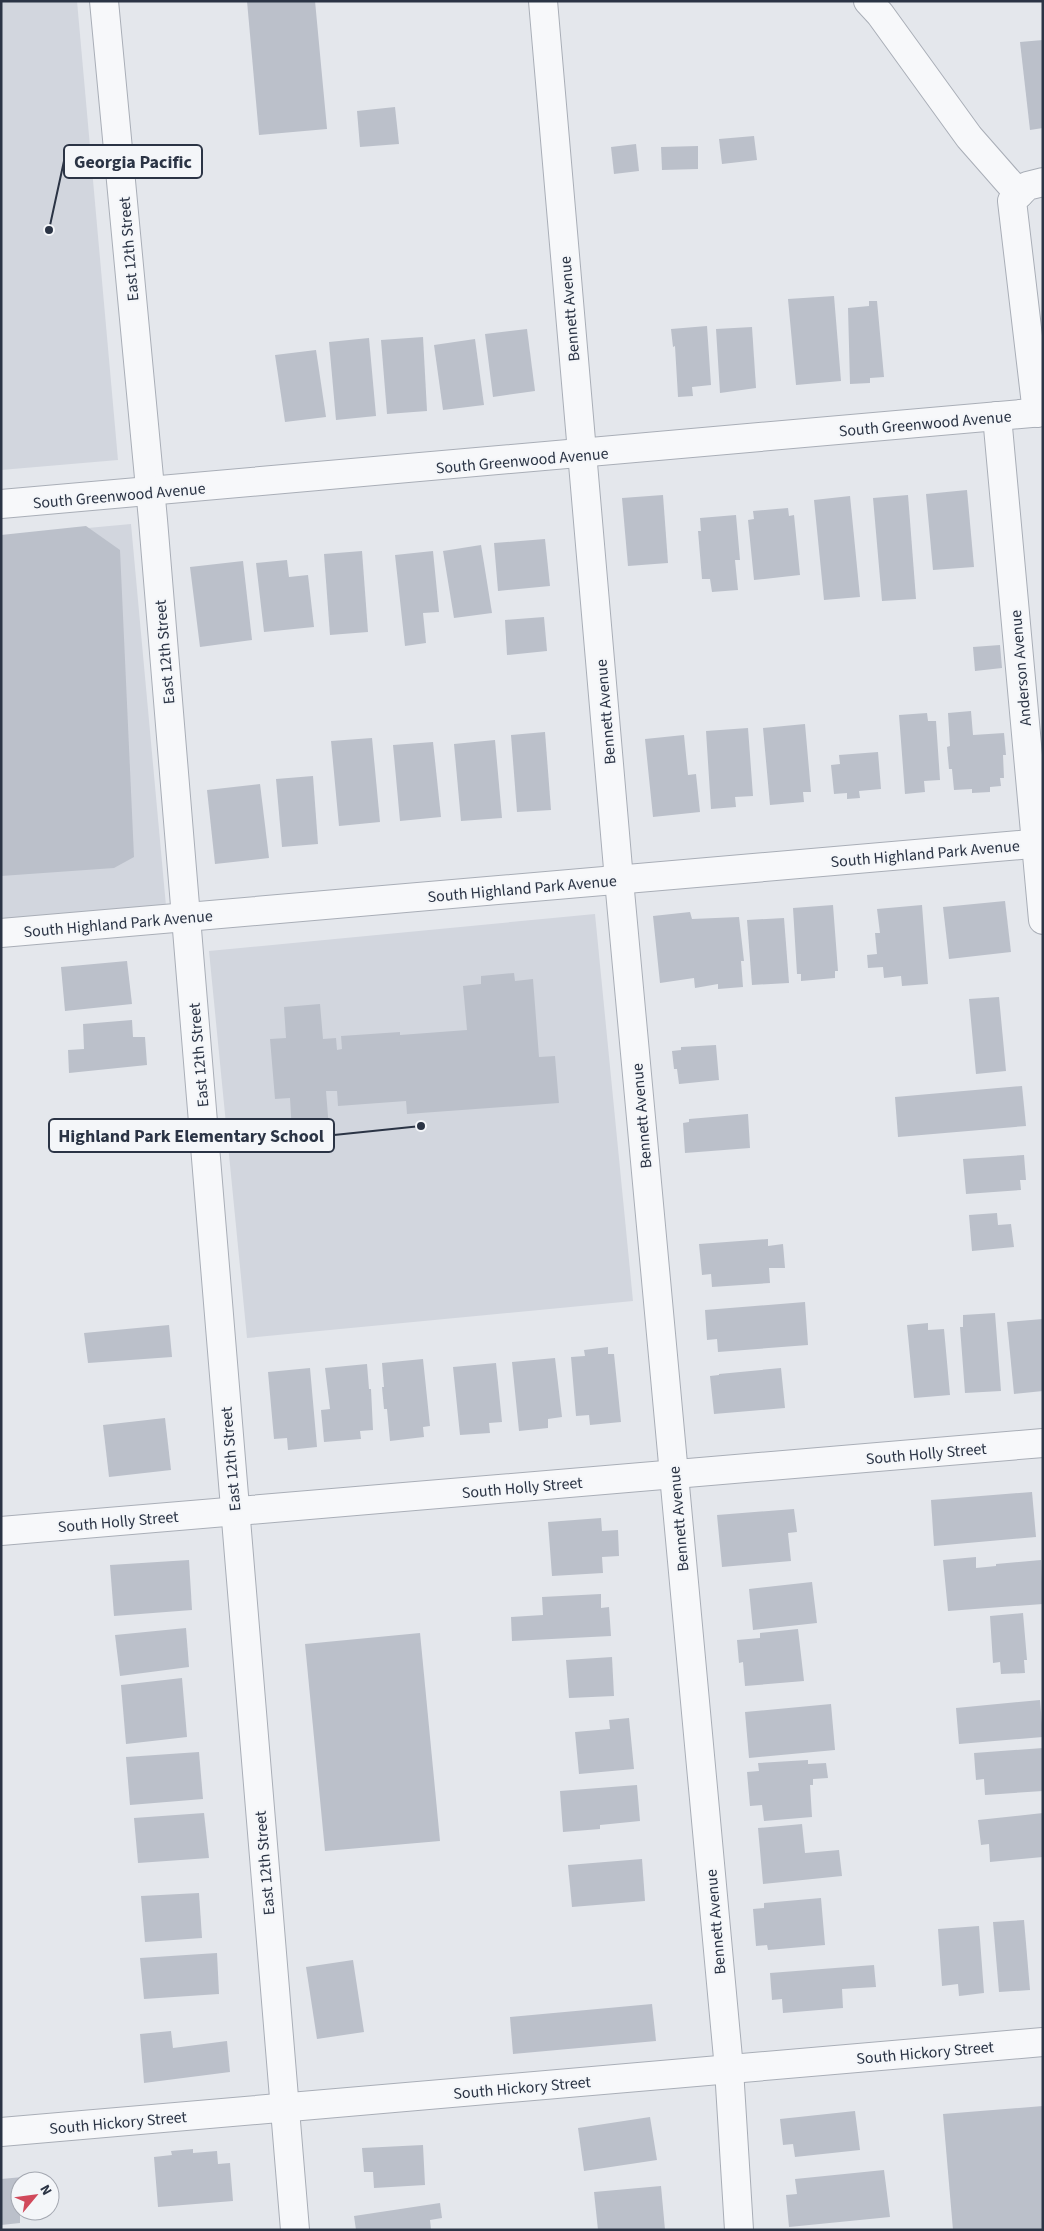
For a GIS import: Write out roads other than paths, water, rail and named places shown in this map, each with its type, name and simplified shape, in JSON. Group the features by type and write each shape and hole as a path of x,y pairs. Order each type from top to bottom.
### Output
{"street":[{"name":"East 12th Street","path":"104,1 150,493 295,2230"},
{"name":"Bennett Avenue","path":"543,1 619,880 729,2069 739,2230"},
{"path":"868,1 885,21 968,137 1031,188 1012,201 1040,412"},
{"name":"South Greenwood Avenue","path":"1,504 150,493 1040,412"},
{"name":"Anderson Avenue","path":"997,416 1039,843 1043,920"},
{"name":"South Highland Park Avenue","path":"1,933 1039,843"},
{"name":"South Holly Street","path":"1,1531 1043,1443"},
{"name":"South Hickory Street","path":"1,2132 1043,2042"}],"place":[{"name":"Georgia Pacific","path":"49,230"},
{"name":"Highland Park Elementary School","path":"421,1126"}]}
